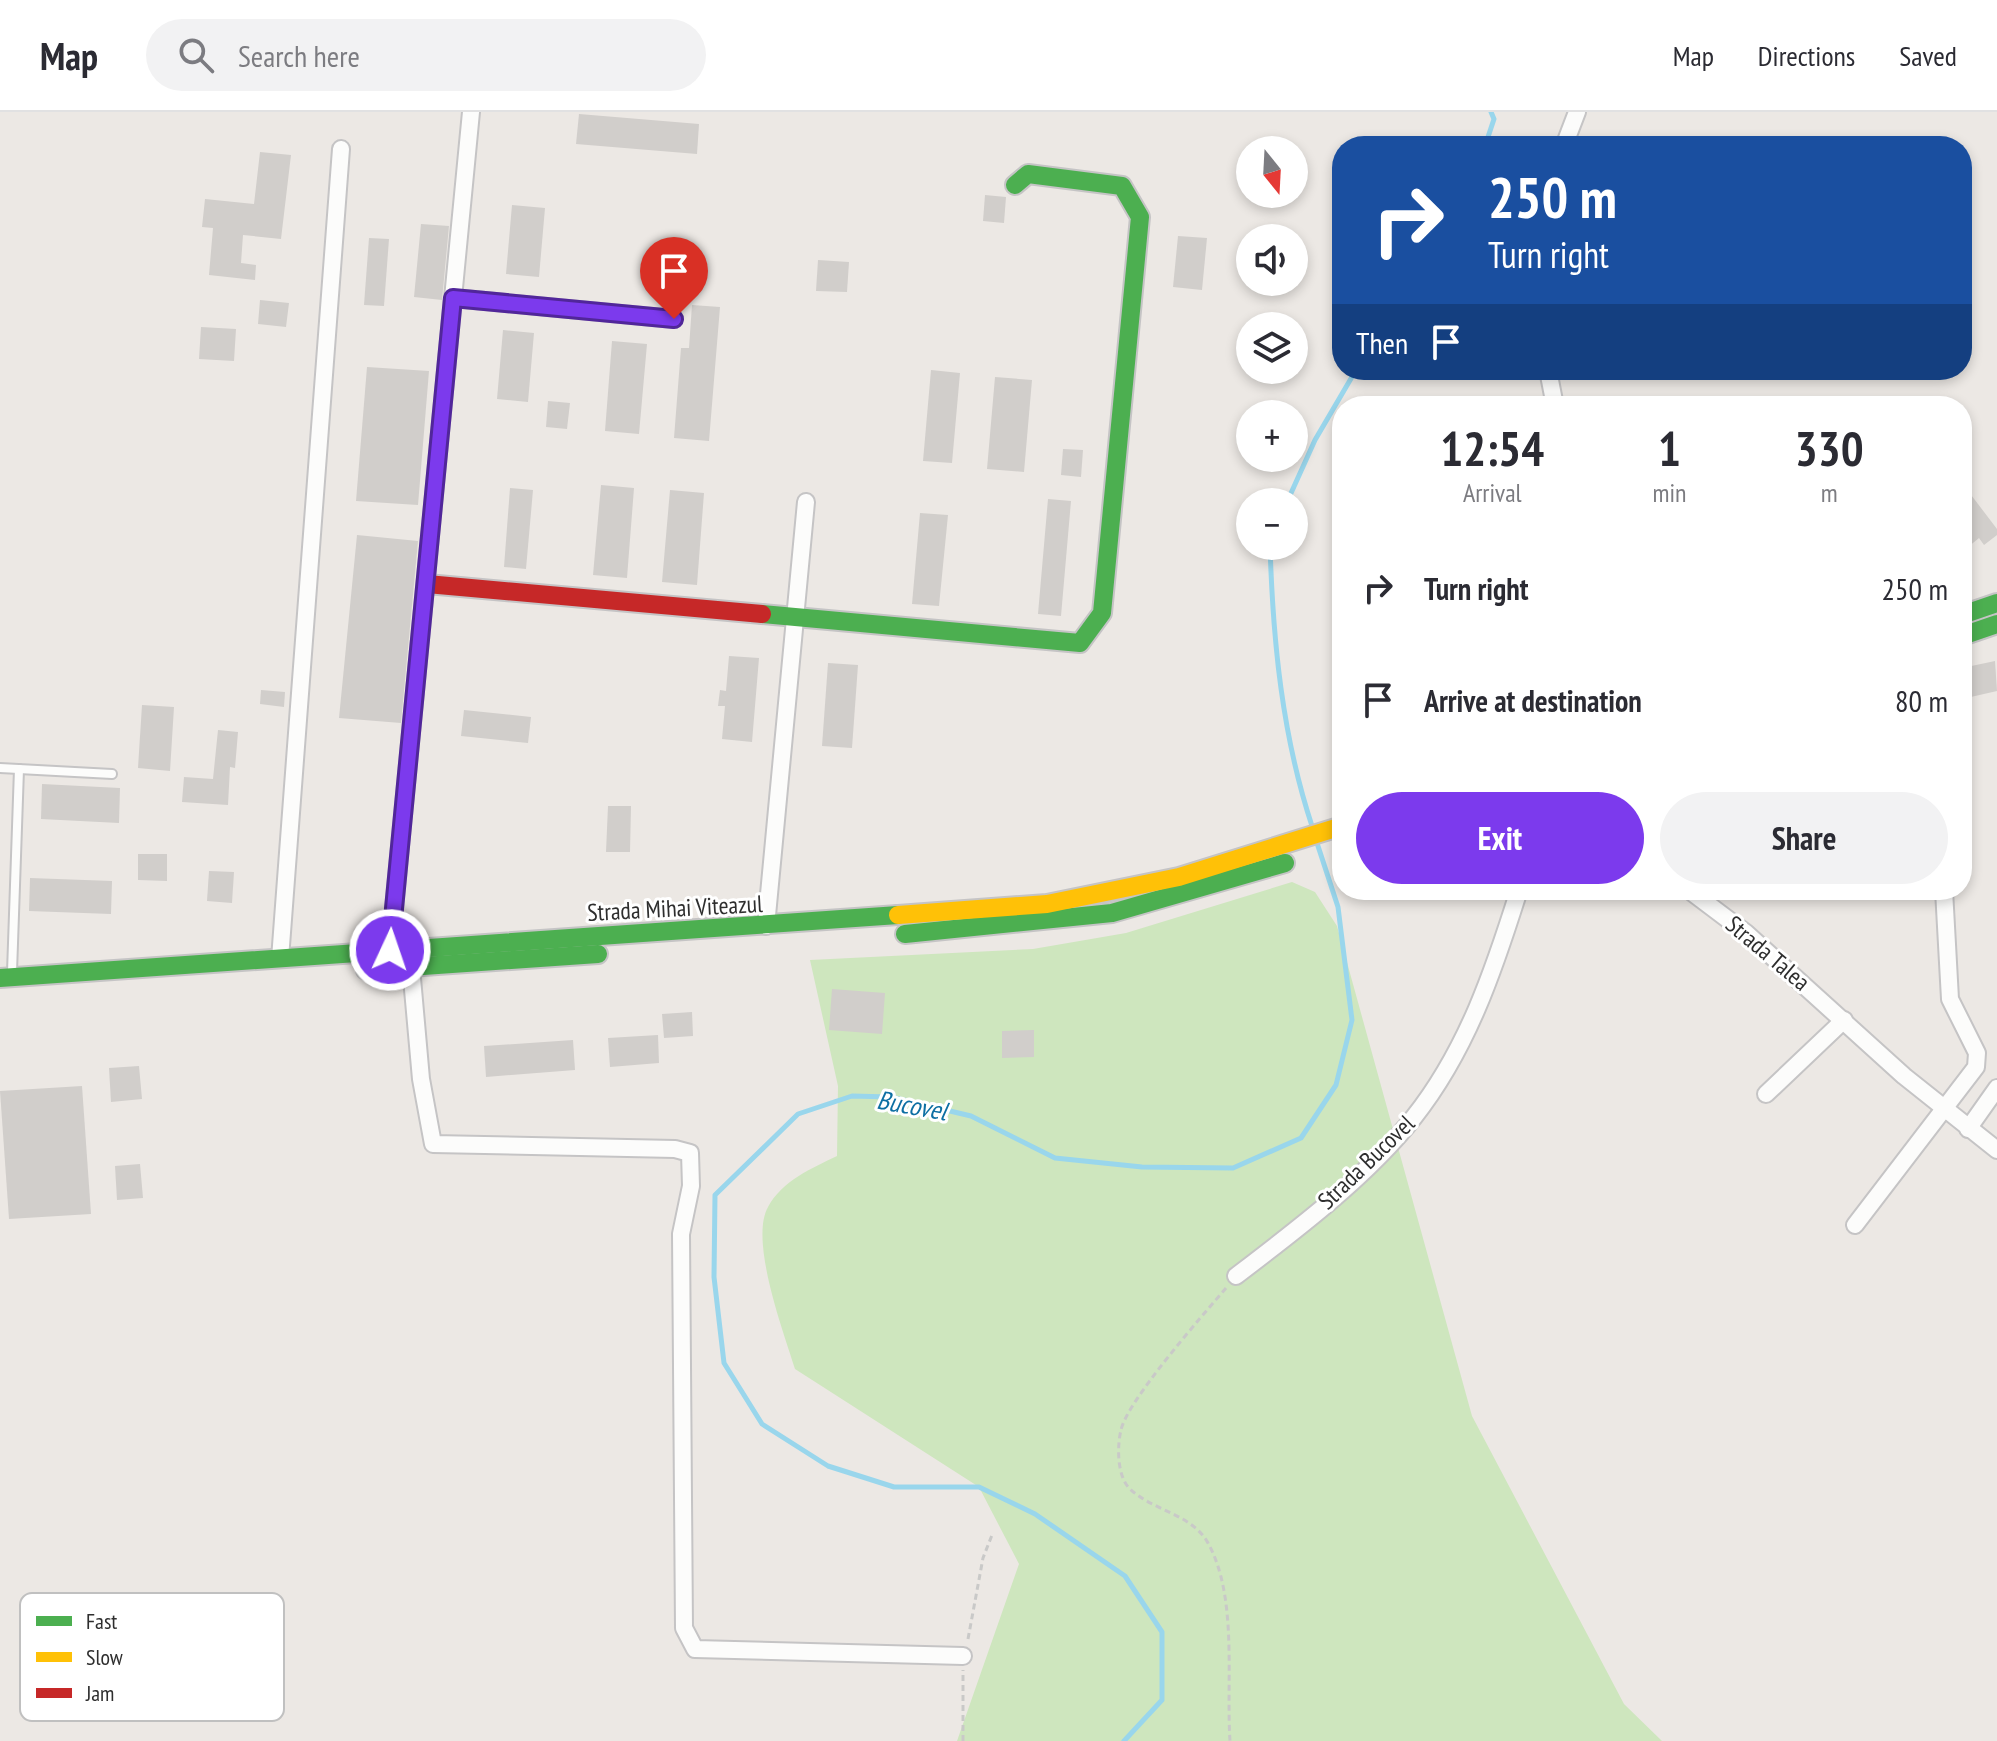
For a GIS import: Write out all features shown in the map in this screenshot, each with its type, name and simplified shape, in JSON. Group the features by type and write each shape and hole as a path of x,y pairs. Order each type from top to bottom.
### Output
{"main road":[{"path":"427,584 1080,643 1102,613 1140,217 1122,186 1028,174 1015,185"},
{"path":"1972,612 1997,603"},
{"path":"1972,633 1997,624"},
{"name":"Strada Mihai Viteazul","path":"0,995 1065,921 1153,904 1332,830"},
{"name":"Strada Mihai Viteazul","path":"6,977 766,926 1088,898 1332,847"}],"street":[{"path":"390,950 471,112"},
{"path":"1568,136 1577,112"},
{"path":"280,959 341,149"},
{"path":"453,298 674,319"},
{"path":"766,926 806,502"},
{"name":"Strada Bucovel","path":"1236,1276 1369,1164 1414,1118 1454,1057 1492,976 1516,900"},
{"name":"Strada Talea","path":"1702,900 1746,933 1943,1109 1997,1150"},
{"path":"1855,1225 1976,1067 1977,1053 1950,999 1945,900"},
{"path":"411,967 421,1079 433,1144 675,1149 690,1153 691,1186 681,1234 684,1628 695,1649 963,1656"},
{"path":"1766,1094 1844,1020"},
{"path":"1968,1129 1997,1088"}],"lane":[{"path":"0,768 112,774"},
{"path":"6,977 19,769"}],"path":[{"path":"1230,1741 1228,1627 1218,1564 1207,1540 1186,1520 1128,1487 1119,1464 1121,1427 1181,1341 1236,1276"},
{"path":"963,1741 963,1656 976,1609 983,1558 992,1535"}],"green space":[{"path":"1292,882 1315,892 1337,926 1472,1416 1624,1704 1662,1741 957,1741 1019,1564 979,1487 795,1369 770,1287 765,1264 763,1222 768,1207 781,1190 798,1176 837,1156 838,1086 810,960 1033,949 1126,933"}],"building":[{"path":"579,114 699,124 697,154 576,144"},
{"path":"260,152 291,155 281,239 243,235 241,263 256,265 255,280 209,275 213,228 202,227 205,199 254,204"},
{"path":"985,195 1006,197 1004,223 983,221"},
{"path":"512,205 545,208 539,277 506,274"},
{"path":"421,224 449,226 442,300 414,297"},
{"path":"1178,236 1207,238 1202,290 1173,287"},
{"path":"369,238 389,239 384,306 364,305"},
{"path":"818,260 849,262 847,292 816,291"},
{"path":"260,300 289,303 286,327 258,324"},
{"path":"692,305 720,307 709,441 674,438 681,348 689,348"},
{"path":"201,327 236,329 234,361 199,359"},
{"path":"503,330 534,333 528,402 497,399"},
{"path":"612,341 647,344 639,434 605,431"},
{"path":"367,367 429,371 418,505 356,501"},
{"path":"931,370 960,373 952,463 923,461"},
{"path":"995,377 1032,380 1024,472 987,469"},
{"path":"548,401 570,403 567,429 546,427"},
{"path":"1063,449 1083,450 1081,477 1061,475"},
{"path":"601,485 634,488 627,578 593,575"},
{"path":"510,488 533,490 526,569 504,567"},
{"path":"670,490 704,493 697,585 662,582"},
{"path":"1972,496 1997,529 1997,535 1984,545 1979,538 1972,544"},
{"path":"1048,499 1071,501 1061,616 1038,614"},
{"path":"920,513 948,515 939,606 912,604"},
{"path":"357,535 418,541 401,723 339,718"},
{"path":"729,656 759,658 752,742 722,739 725,706 718,706 720,690 726,691"},
{"path":"1995,661 1997,691 1972,697 1972,666"},
{"path":"828,663 858,665 852,748 822,746"},
{"path":"261,690 285,692 284,707 260,704"},
{"path":"142,705 174,707 170,771 138,768"},
{"path":"464,710 531,717 528,743 461,736"},
{"path":"218,730 238,732 235,768 230,767 228,805 182,802 184,777 213,779"},
{"path":"42,784 120,788 119,823 41,819"},
{"path":"608,806 631,806 630,852 606,852"},
{"path":"138,854 167,854 167,881 138,880"},
{"path":"209,871 234,872 232,903 207,901"},
{"path":"30,878 112,881 111,914 29,911"},
{"path":"832,989 885,993 882,1034 829,1030"},
{"path":"692,1012 693,1036 664,1038 662,1014"},
{"path":"1034,1030 1034,1057 1002,1058 1002,1031"},
{"path":"658,1035 659,1063 610,1067 608,1038"},
{"path":"573,1040 575,1070 486,1077 484,1046"},
{"path":"139,1066 142,1099 111,1102 109,1068"},
{"path":"82,1086 91,1214 9,1219 0,1091"},
{"path":"140,1164 143,1198 117,1200 115,1166"}],"waterway":[{"name":"Bucovel","path":"1488,136 1494,119 1491,112"},
{"name":"Bucovel","path":"1341,396 1350,380"},
{"name":"Bucovel","path":"1293,488 1332,411"},
{"name":"Bucovel","path":"1271,560 1286,722 1312,826"},
{"name":"Bucovel","path":"1317,843 1332,889"},
{"name":"Bucovel","path":"1124,1741 1162,1700 1162,1632 1125,1576 1035,1514 979,1487 894,1487 828,1466 762,1424 724,1363 714,1277 715,1195 798,1114 852,1096 891,1097 971,1116 1055,1158 1142,1167 1233,1168 1301,1138 1336,1085 1352,1020 1336,900"}],"traffic: fast":[{"path":"762,614 1080,643 1102,613 1140,217 1122,186 1028,174 1015,185"},
{"path":"1972,612 1997,603"},
{"path":"1972,633 1997,624"},
{"path":"905,934 1112,913 1285,863"},
{"path":"0,978 898,915"},
{"path":"366,970 598,954"}],"traffic: slow":[{"path":"898,915 1047,904 1179,877 1332,829"}],"traffic: jam":[{"path":"427,584 762,614"}],"route":[{"path":"390,950 453,298 674,319"}]}
